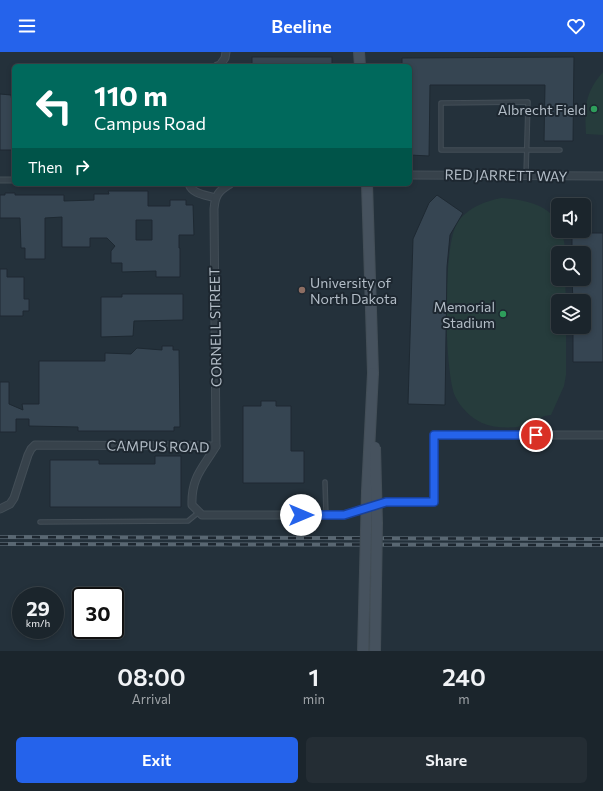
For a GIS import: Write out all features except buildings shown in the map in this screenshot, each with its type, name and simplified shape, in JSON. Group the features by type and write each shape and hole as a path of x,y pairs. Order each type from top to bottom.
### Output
{"main road":[{"path":"359,52 360,64"},
{"path":"367,186 377,516 375,651"},
{"path":"363,651 367,491 373,373"}],"street":[{"path":"221,64 225,58 226,52"},
{"name":"RED JARRETT WAY","path":"412,175 603,176"},
{"path":"0,180 12,180"},
{"path":"190,186 195,192 215,198 220,189 226,186"},
{"name":"CORNELL STREET","path":"215,198 216,446"},
{"path":"199,512 202,515 344,515 386,502 434,502 434,435 603,435"},
{"name":"CAMPUS ROAD","path":"0,509 10,504 14,498 28,455 35,445 216,446"},
{"name":"CAMPUS ROAD","path":"199,512 192,505 191,489 197,475 216,446"}],"lane":[{"path":"526,176 527,150 528,102 441,103 441,150 527,150 560,150"},
{"path":"325,482 326,515"},
{"path":"40,522 188,521 199,512"}],"green space":[{"name":"Albrecht Field","path":"603,72 603,135 586,134 587,101 592,87"},
{"name":"Memorial Stadium","path":"501,198 518,200 537,205 545,209 551,214 551,238 564,238 565,246 551,246 551,286 565,286 566,294 551,294 551,334 566,334 566,375 564,386 551,415 542,417 536,422 527,425 514,427 488,425 478,421 460,404 455,396 451,382 446,306 447,277 453,232 463,215 473,208"}],"railway":[{"path":"0,537 603,539"},
{"path":"0,544 603,545"}],"place":[{"name":"Albrecht Field","path":"594,109"},
{"name":"University of North Dakota","path":"302,290"},
{"name":"Memorial Stadium","path":"503,314"}],"route":[{"path":"301,515 344,515 386,502 434,502 434,435 536,435"}]}
